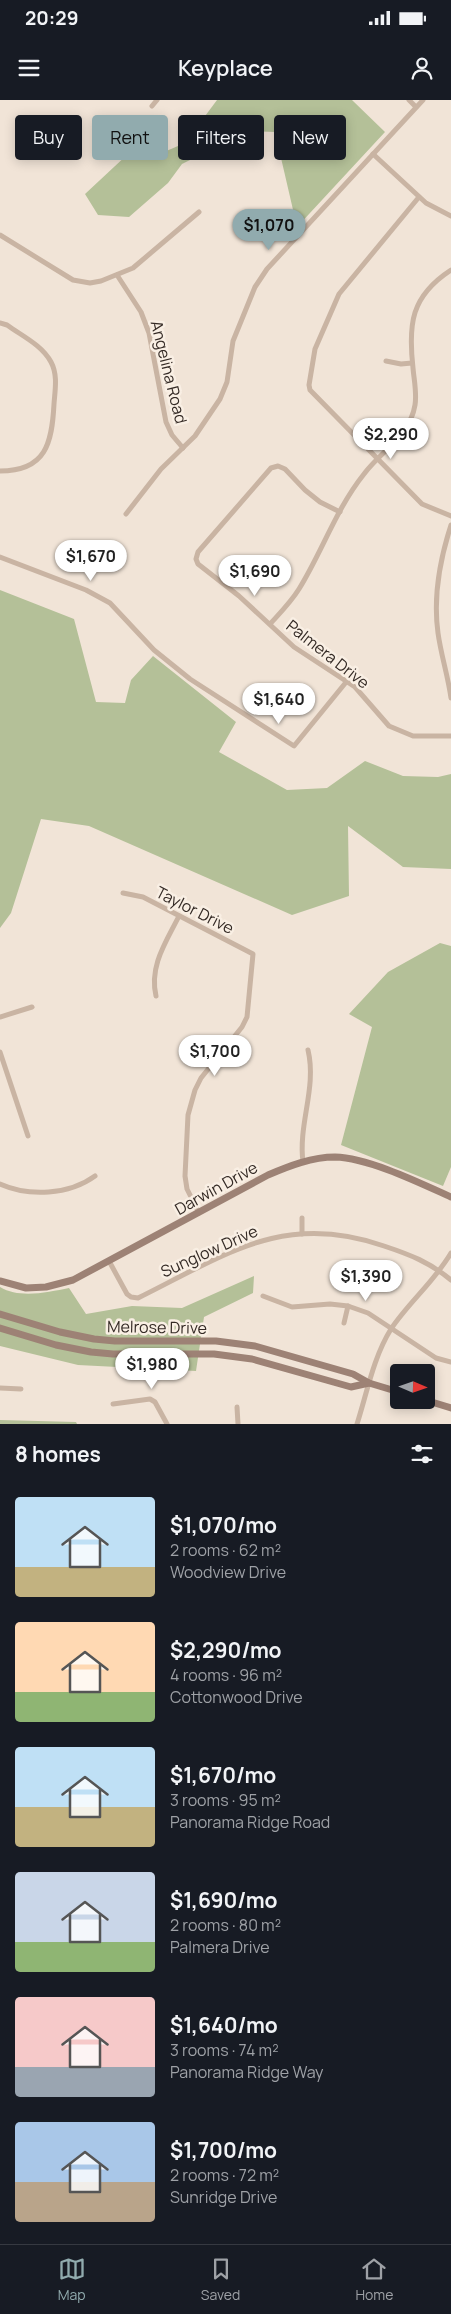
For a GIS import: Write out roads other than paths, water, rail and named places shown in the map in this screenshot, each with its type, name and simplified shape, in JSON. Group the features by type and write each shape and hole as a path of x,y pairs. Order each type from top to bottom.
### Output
{"main road":[{"name":"Darwin Drive","path":"0,1281 26,1288 46,1287 73,1280 268,1175 303,1162 330,1158 356,1160 451,1197"},
{"name":"Melrose Drive","path":"0,1314 60,1332 94,1339 115,1341 216,1341 255,1346 353,1374 369,1383 390,1389"},
{"name":"Melrose Drive","path":"0,1328 56,1345 91,1352 113,1354 214,1354 252,1359 351,1387 369,1383"},
{"path":"435,1403 451,1408"}],"street":[{"path":"152,106 157,100"},
{"path":"409,100 416,107"},
{"path":"126,514 162,469 195,436 220,399 227,382 233,341 255,287 267,269 422,100"},
{"path":"373,154 419,197 451,216"},
{"path":"419,197 339,294 315,349 309,385 310,390 422,504 451,516"},
{"path":"0,235 72,280 90,283 133,268 199,212"},
{"path":"270,624 299,588 340,512 365,472 408,426 415,406 410,332 416,308 428,288 451,270"},
{"name":"Angelina Road","path":"117,275 141,312 149,332 166,422 172,435 183,448"},
{"path":"0,323 7,325 43,350 53,367 56,379 53,431 48,447 35,462 17,471 0,471"},
{"path":"386,361 401,364 412,363"},
{"name":"Palmera Drive","path":"340,512 320,502 305,490 284,468 278,466 271,468 198,552 196,559 198,564 239,596 294,648 347,681 364,696 388,726 413,736 451,736"},
{"path":"451,525 441,562 437,592 438,630 451,698"},
{"path":"0,558 86,590 110,604 154,650 190,679 294,746 347,681"},
{"name":"Taylor Drive","path":"123,893 143,897 254,954 247,1017 242,1027 201,1078 195,1090 188,1115 185,1176 187,1188 200,1213"},
{"path":"156,996 154,970 162,948 179,916"},
{"path":"0,1017 32,1007"},
{"path":"303,1162 302,1138 312,1083 308,1050"},
{"path":"0,1052 28,1136"},
{"path":"0,1184 23,1192 35,1193 78,1185 95,1176"},
{"path":"302,1218 302,1234"},
{"name":"Sunglow Drive","path":"109,1261 127,1294 138,1298 247,1244 276,1236 331,1233 374,1242 422,1259 451,1280"},
{"path":"357,1424 377,1358 392,1328 440,1271 451,1253"},
{"path":"264,1296 292,1307 330,1304 348,1306 368,1313 436,1358 451,1362"},
{"path":"344,1323 348,1306"},
{"path":"0,1388 21,1389"},
{"path":"113,1404 150,1399 155,1402 167,1424"},
{"path":"236,1407 238,1424"}]}
